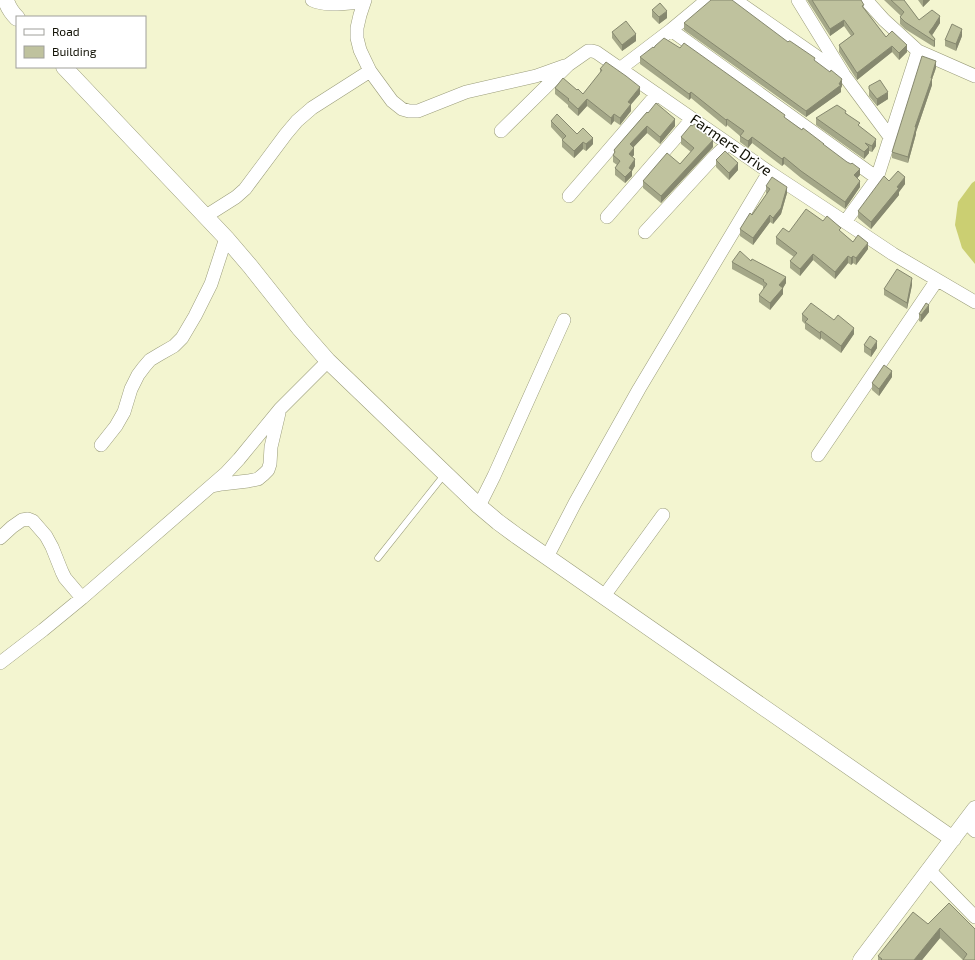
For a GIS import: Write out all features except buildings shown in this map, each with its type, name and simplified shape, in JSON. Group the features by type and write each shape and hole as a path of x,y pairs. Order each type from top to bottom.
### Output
{"street":[{"path":"6,0 11,12 16,17"},
{"path":"312,0 315,2 331,4 364,1 357,28 357,38 360,50 370,71 392,101 402,109 409,111 418,111 466,92 536,76 568,65"},
{"path":"621,68 672,30 707,0"},
{"path":"735,0 844,75"},
{"path":"798,0 844,75 890,137"},
{"path":"866,0 884,20 918,51 975,76"},
{"path":"672,30 877,178"},
{"name":"Farmers Drive","path":"501,131 568,65 588,51 592,51 602,55 728,144 893,254 975,302"},
{"path":"845,222 877,178 918,51"},
{"path":"65,68 226,238 328,361 479,506 498,522 547,557 953,839"},
{"path":"206,216 236,197 245,189 286,134 312,108 370,71"},
{"path":"569,196 657,94"},
{"path":"607,218 692,119"},
{"path":"645,232 714,157 728,144"},
{"path":"547,557 575,503 636,396 769,172"},
{"path":"101,445 116,426 124,412 131,389 138,374 150,360 174,346 182,338 211,284 226,238"},
{"path":"818,455 937,280"},
{"path":"479,506 564,320"},
{"path":"0,663 82,598 212,486 239,460 280,409 328,361"},
{"path":"212,486 258,479 268,470 270,464 271,446 280,409"},
{"path":"604,596 663,515"},
{"path":"0,538 22,520 28,519 34,521 49,542 65,578 82,598"},
{"path":"861,960 953,839 972,821"},
{"path":"929,870 975,917"}],"lane":[{"path":"378,558 445,474"}],"shaded area":[{"path":"975,181 975,264 962,248 955,225 958,202"}]}
